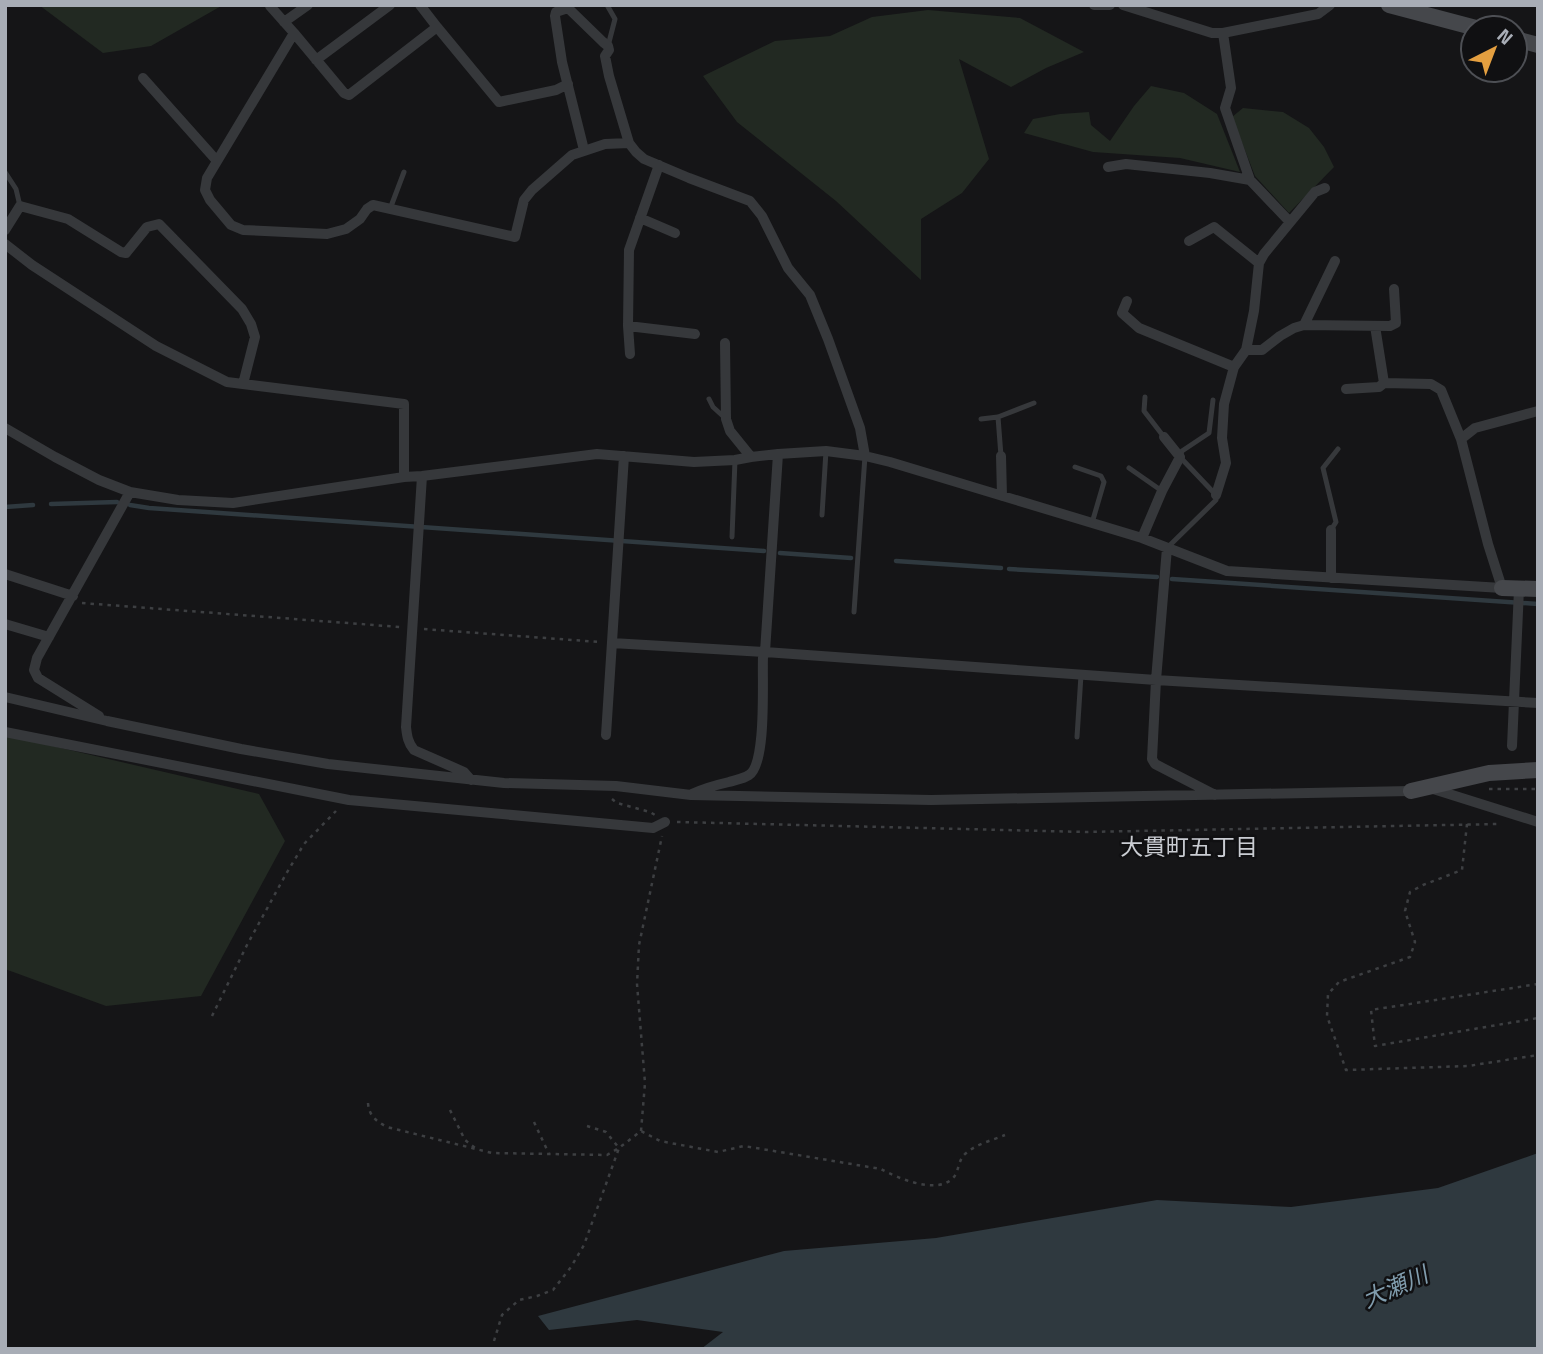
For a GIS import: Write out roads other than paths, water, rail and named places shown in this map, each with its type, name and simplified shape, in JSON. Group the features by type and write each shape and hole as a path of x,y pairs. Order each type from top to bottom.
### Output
{"street":[{"path":"284,22 307,5"},
{"path":"316,60 390,5"},
{"path":"420,5 499,102 556,90 568,84"},
{"path":"1094,5 1110,5"},
{"path":"1123,5 1212,33 1318,14 1330,5"},
{"path":"1389,5 1459,24"},
{"path":"270,6 344,93 349,95 437,27"},
{"path":"584,150 555,16 556,12 568,7 608,46 609,50 605,56 609,76 629,143 636,152 644,159 750,201 762,216 788,268 810,295 860,428 865,456"},
{"path":"293,33 207,178 205,190 210,200 231,225 243,230 327,234 346,229 373,205 515,237 524,200 572,155 605,144 629,143"},
{"path":"1223,33 1231,88 1225,108 1250,180 1289,221"},
{"path":"143,78 217,161"},
{"path":"1108,167 1126,164 1250,180"},
{"path":"630,354 629,250 659,165"},
{"path":"1216,495 1226,463 1222,438 1224,404 1234,367 1246,350 1254,311 1259,262 1289,221 1315,192 1325,188"},
{"path":"5,230 20,206 68,219 126,253 147,227 159,224 243,309 251,324 254,337 243,384"},
{"path":"640,218 675,233"},
{"path":"1189,241 1214,227 1259,262"},
{"path":"5,244 32,265 156,346 227,382 404,404 404,477"},
{"path":"1304,325 1335,261"},
{"path":"1246,350 1262,350 1287,332 1304,325 1390,326 1396,323 1394,289"},
{"path":"1128,300 1122,313 1139,328 1234,367"},
{"path":"628,326 695,334"},
{"path":"1375,326 1384,383"},
{"path":"725,343 726,419 730,431 751,457"},
{"path":"1346,389 1379,387 1384,383 1431,384 1441,390 1461,439 1488,544 1510,589 1515,702 1512,746"},
{"path":"1461,439 1475,428 1538,411"},
{"path":"5,428 88,474 130,492 178,500 233,503 313,489 597,454 694,462 826,452 865,456 890,461 1142,538 1227,571 1538,589"},
{"path":"1142,538 1180,457 1164,437"},
{"path":"691,795 705,788 747,776 754,771 758,762 778,454"},
{"path":"606,735 624,456"},
{"path":"1001,456 1002,496"},
{"path":"422,476 407,739 414,750 464,772 471,780"},
{"path":"107,721 38,678 34,670 37,658 130,492"},
{"path":"1331,530 1331,578"},
{"path":"1167,548 1152,760 1216,796"},
{"path":"5,574 71,599"},
{"path":"1510,589 1538,582"},
{"path":"5,624 49,637"},
{"path":"612,643 1538,703"},
{"path":"5,697 241,749 328,764 471,780 615,786 691,795 930,800 1216,796 1419,790 1489,773 1538,770"},
{"path":"5,732 349,800 653,828 665,822"},
{"path":"1419,790 1538,822"}],"lane":[{"path":"607,5 615,19 608,46"},
{"path":"5,172 16,189 20,206"},
{"path":"390,209 404,172"},
{"path":"1146,397 1144,411 1164,437"},
{"path":"709,399 713,407 726,419"},
{"path":"1167,548 1216,500 1216,495 1180,457 1182,451 1209,433 1213,400"},
{"path":"981,419 998,417 1034,403"},
{"path":"998,417 1001,456"},
{"path":"1331,530 1336,522 1323,468 1338,449"},
{"path":"822,515 826,452"},
{"path":"854,612 865,456"},
{"path":"732,537 735,460"},
{"path":"1074,467 1101,476 1104,482 1092,523"},
{"path":"1129,468 1162,491"},
{"path":"1077,737 1081,675"}],"water":[{"name":"大瀬川","path":"1538,1153 1538,1349 701,1349 723,1332 637,1320 549,1330 538,1316 784,1251 936,1238 1157,1200 1291,1207 1438,1188"}],"waterway":[{"path":"51,504 117,502"},
{"path":"5,507 33,505"},
{"path":"130,505 764,551"},
{"path":"780,553 851,558"},
{"path":"896,561 1001,568"},
{"path":"1009,569 1157,577"},
{"path":"1172,579 1538,604"}],"district":[{"name":"大貫町五丁目","path":"1189,847"}]}
